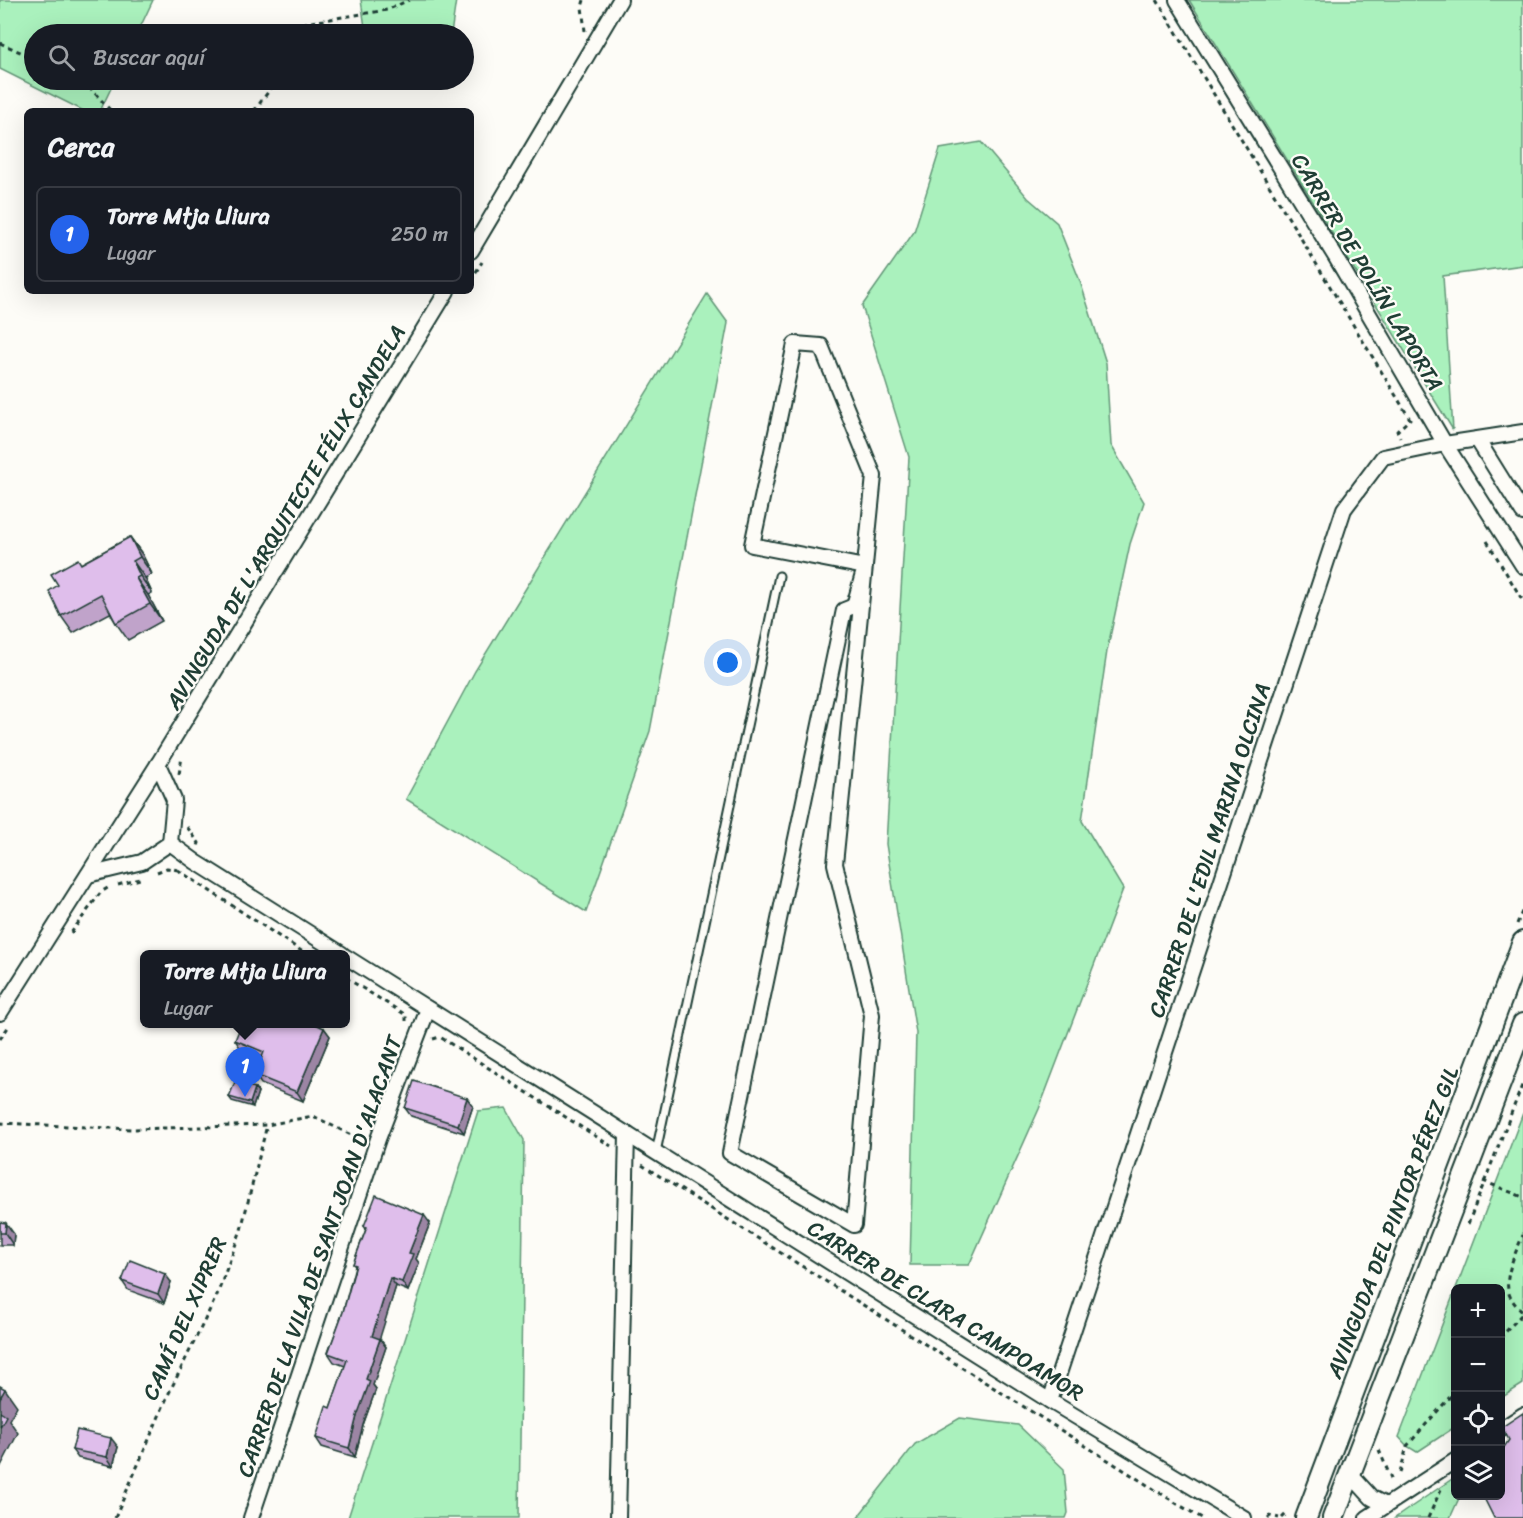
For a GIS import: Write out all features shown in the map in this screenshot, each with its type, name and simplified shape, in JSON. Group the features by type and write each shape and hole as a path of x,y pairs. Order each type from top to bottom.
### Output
{"main road":[{"name":"AVINGUDA DEL PINTOR PÉREZ GIL","path":"1306,1518 1523,942"},
{"path":"1333,1518 1523,1024"}],"street":[{"path":"474,247 620,0"},
{"name":"CARRER DE POLÍN LAPORTA","path":"1177,0 1335,256 1445,444 1523,566"},
{"name":"AVINGUDA DE L'ARQUITECTE FÉLIX CANDELA","path":"0,1013 158,764 445,294"},
{"path":"865,567 752,545 795,344 821,346 874,476 835,864 873,1015 854,1225 730,1153 844,610 854,606 865,567"},
{"name":"CARRER DE L'EDIL MARINA OLCINA","path":"1050,1401 1344,509 1383,457 1445,444 1523,432"},
{"path":"1477,439 1523,513"},
{"path":"88,875 142,862 170,843 174,800 158,764"},
{"name":"CARRER DE CLARA CAMPOAMOR","path":"170,843 335,950"},
{"name":"CARRER DE CLARA CAMPOAMOR","path":"350,960 1050,1401 1244,1518"},
{"name":"CARRER DE LA VILA DE SANT JOAN D'ALACANT","path":"250,1518 378,1139 428,1009"},
{"path":"618,1518 627,1134"},
{"path":"1505,1427 1523,1415"},
{"path":"1367,1518 1451,1463"},
{"path":"1350,1474 1372,1498 1386,1505"}],"lane":[{"path":"656,1152 779,576"}],"path":[{"path":"305,24 387,10 409,0"},
{"path":"1156,0 1410,419 1397,431 1407,452"},
{"path":"0,43 24,54"},
{"path":"92,90 108,108"},
{"path":"256,108 270,90"},
{"path":"1486,541 1523,601"},
{"path":"179,782 180,762 184,752"},
{"path":"178,870 192,859 199,843 186,826"},
{"path":"151,875 167,868 178,870 300,950"},
{"path":"70,934 101,892 112,886 143,878"},
{"path":"350,981 406,1015 406,1029 428,1041 440,1037 1159,1493 1202,1518"},
{"path":"0,1039 13,1020"},
{"path":"1465,1232 1523,1083"},
{"path":"0,1124 132,1129 267,1125 313,1116 349,1134 378,1139"},
{"name":"CAMÍ DEL XIPRER","path":"115,1518 169,1393 217,1295 241,1230 267,1125"},
{"path":"1505,1333 1523,1313 1514,1303 1507,1288 1513,1260 1523,1235"},
{"path":"1400,1473 1407,1446 1453,1392"},
{"path":"1378,1449 1393,1483 1402,1494"},
{"path":"1428,1518 1442,1486"},
{"path":"1269,1518 1270,1516 1279,1518"}],"green space":[{"path":"0,0 153,0 142,24 24,24 24,81 0,69"},
{"path":"361,0 456,0 452,24 365,24"},
{"path":"1189,0 1523,0 1523,265 1443,276 1453,430"},
{"path":"42,90 110,90 101,108 78,108"},
{"path":"981,142 1028,198 1057,223 1080,281 1106,363 1111,445 1144,502 1130,544 1107,651 1082,821 1123,889 1039,1109 969,1265 910,1265 916,1033 886,844 909,457 862,306 914,232 940,149"},
{"path":"707,294 728,323 650,731 586,912 406,799 475,671"},
{"path":"506,1108 524,1140 519,1518 348,1518 478,1111"},
{"path":"1523,1113 1523,1384 1505,1395 1505,1284 1458,1284"},
{"path":"1451,1301 1451,1430 1417,1452 1399,1437"},
{"path":"960,1418 1018,1425 1064,1469 1068,1513 1066,1518 857,1518 915,1444"},
{"path":"1451,1480 1451,1500 1458,1500 1450,1518 1395,1518"}],"building":[{"path":"130,537 140,557 133,561 140,576 136,578 150,604 116,623 101,594 61,616 49,591 58,585 51,574 78,559 81,564"},
{"path":"240,1028 324,1028 297,1092 255,1075 264,1052 235,1040"},
{"path":"414,1081 467,1098 458,1125 405,1108"},
{"path":"235,1082 255,1088 250,1103 229,1097"},
{"path":"376,1195 424,1215 409,1253 413,1254 402,1282 390,1278 372,1336 380,1339 366,1379 370,1381 357,1416 349,1448 316,1438 326,1406 330,1408 347,1360 328,1353 343,1312 356,1265 353,1264 367,1227 364,1226"},
{"path":"0,1222 6,1223 5,1233 0,1233"},
{"path":"130,1260 165,1274 158,1294 122,1281"},
{"path":"0,1386 5,1389 0,1398"},
{"path":"0,1412 6,1416 0,1427"},
{"path":"1523,1413 1523,1518 1494,1518 1485,1500 1505,1500 1505,1446 1509,1440 1505,1433 1505,1425"},
{"path":"77,1430 111,1438 107,1457 72,1450"}],"place":[{"name":"Torre Mtja Lliura","path":"245,1097"}]}
